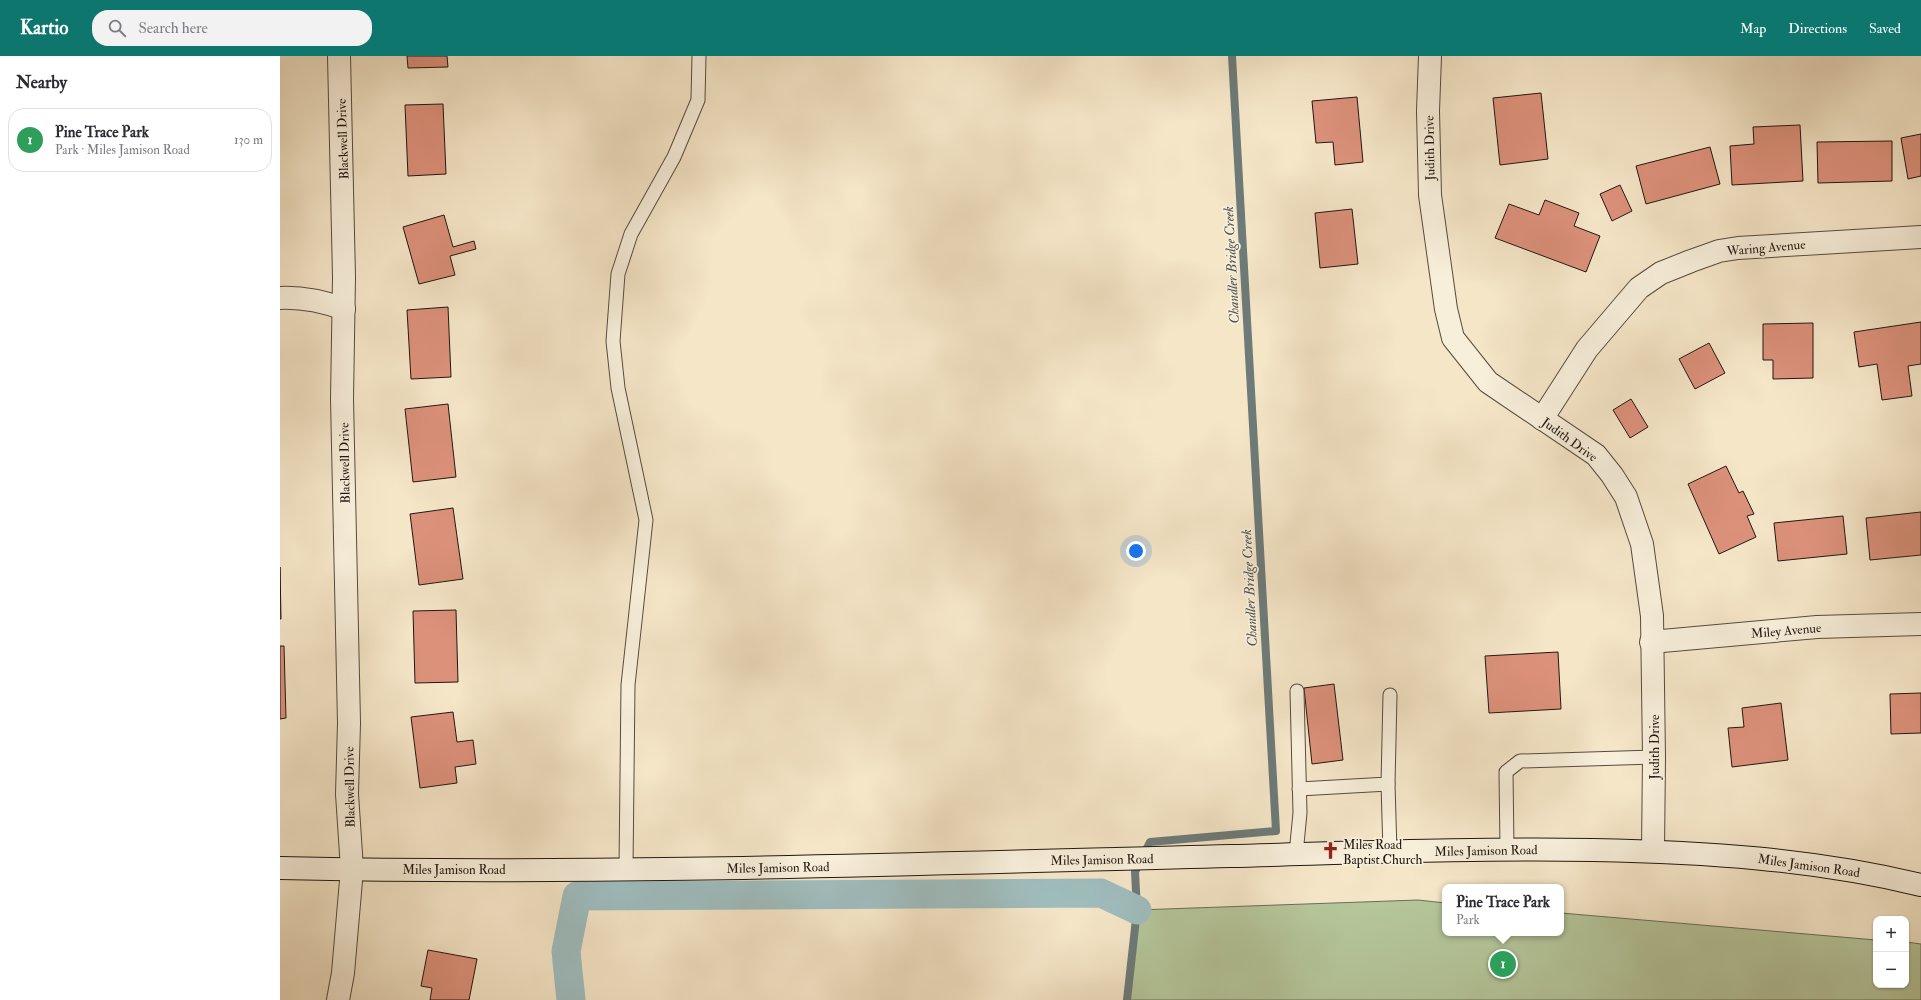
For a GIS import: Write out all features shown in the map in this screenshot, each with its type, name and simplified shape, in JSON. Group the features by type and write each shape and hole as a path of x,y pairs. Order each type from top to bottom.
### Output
{"street":[{"name":"Blackwell Drive","path":"338,1000 343,973 352,870 348,794 349,723 342,461 344,309 343,187 339,56"},
{"name":"Judith Drive","path":"1430,56 1428,111 1430,195 1446,309 1453,338 1488,382 1596,455 1612,475 1626,497 1642,544 1650,592 1654,689 1653,851"},
{"name":"Waring Avenue","path":"1542,419 1586,349 1639,288 1661,273 1712,254 1738,248 1921,237"},
{"path":"280,298 299,298 323,301 344,309"},
{"name":"Miley Avenue","path":"1651,642 1817,627 1921,624"},
{"name":"Miles Jamison Road","path":"280,868 352,870 626,869 892,865 1507,849 1653,851 1720,854 1808,863 1880,875 1921,885"}],"lane":[{"path":"626,869 628,685 646,520 617,380 613,341 618,274 631,234 674,157 698,100 699,56"},
{"path":"1296,854 1300,813 1297,691"},
{"path":"1390,695 1388,784 1390,852"},
{"path":"1507,849 1506,772 1520,761 1654,757"},
{"path":"1299,789 1388,784"}],"green space":[{"path":"1418,900 1442,903 1442,936 1564,936 1564,913 1873,940 1873,988 1909,988 1909,942 1921,944 1921,1000 1127,1000 1137,910"}],"building":[{"path":"407,56 447,56 448,67 408,68"},
{"path":"1541,93 1548,159 1500,165 1493,98"},
{"path":"1357,97 1363,162 1335,165 1333,142 1316,143 1312,101"},
{"path":"443,104 446,174 408,176 405,105"},
{"path":"1800,125 1803,181 1732,185 1730,146 1754,144 1753,127"},
{"path":"1921,134 1921,176 1908,179 1901,138"},
{"path":"1892,141 1892,181 1818,183 1817,142"},
{"path":"1710,147 1720,184 1646,204 1636,166"},
{"path":"1620,185 1632,211 1612,221 1600,194"},
{"path":"1545,200 1579,213 1574,226 1600,236 1586,272 1495,238 1509,204 1539,215"},
{"path":"1352,209 1358,264 1320,268 1315,213"},
{"path":"444,215 453,247 474,241 476,249 450,256 455,275 419,284 403,227"},
{"path":"448,307 451,377 411,379 407,310"},
{"path":"1921,322 1921,364 1908,366 1912,396 1882,400 1877,364 1859,367 1854,332"},
{"path":"1813,323 1813,378 1773,379 1773,360 1763,360 1763,324"},
{"path":"1709,343 1725,373 1695,389 1679,359"},
{"path":"1631,399 1648,427 1630,438 1613,410"},
{"path":"448,404 456,477 413,482 405,409"},
{"path":"1726,466 1739,493 1743,491 1754,514 1747,516 1756,537 1719,554 1688,484"},
{"path":"453,508 463,579 419,585 410,514"},
{"path":"1921,512 1921,555 1870,560 1866,518"},
{"path":"1843,516 1847,554 1778,561 1774,523"},
{"path":"280,567 281,619 280,619"},
{"path":"456,610 458,682 415,683 413,611"},
{"path":"280,646 284,646 286,718 280,719"},
{"path":"1558,652 1561,709 1489,713 1485,656"},
{"path":"1334,684 1343,760 1312,764 1304,688"},
{"path":"1921,693 1921,733 1891,734 1890,694"},
{"path":"1781,703 1788,760 1732,767 1728,728 1744,727 1742,708"},
{"path":"453,712 457,742 473,740 476,764 455,767 457,783 420,788 411,717"},
{"path":"428,950 477,959 469,1000 430,1000 432,988 421,986"}],"waterway":[{"name":"Chandler Bridge Creek","path":"1127,1000 1137,910 1135,872 1150,842 1276,831 1232,56"},
{"path":"571,1000 566,951 577,896 1101,893 1137,910"}],"place":[{"name":"Miles Road Baptist Church","path":"1330,851"},
{"name":"Pine Trace Park","path":"1503,964"}]}
